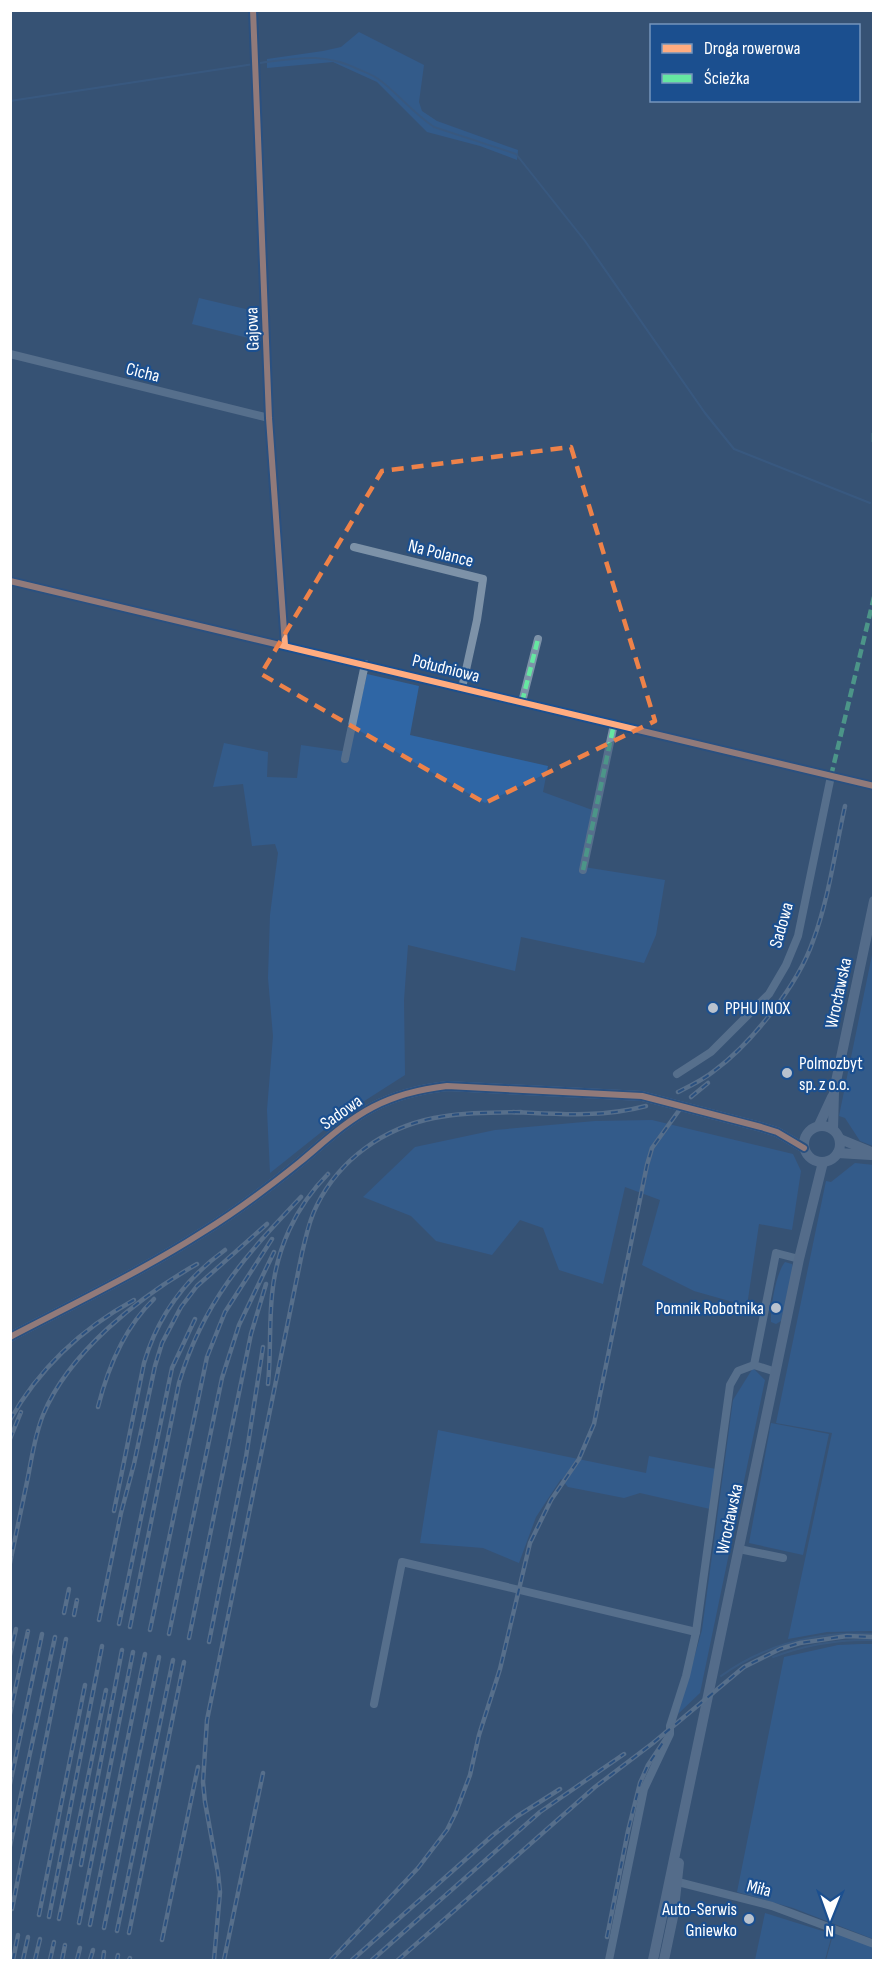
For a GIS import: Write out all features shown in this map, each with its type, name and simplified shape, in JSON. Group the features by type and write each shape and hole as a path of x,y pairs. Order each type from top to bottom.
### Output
{"main road":[{"name":"Wrocławska","path":"819,1125 834,1091 873,901"},
{"name":"Sadowa","path":"10,1337 203,1232 242,1206 337,1131 372,1107 401,1095 447,1086 642,1096 777,1132 807,1132"},
{"name":"Wrocławska","path":"834,1091 836,1134"},
{"path":"819,1125 873,1154 838,1153 829,1161 818,1161 804,1148 803,1143 807,1132 819,1125"},
{"name":"Sadowa","path":"777,1132 804,1148"},
{"path":"836,1134 838,1153"},
{"name":"Wrocławska","path":"653,1960 673,1881 818,1161"},
{"name":"Wrocławska","path":"664,1960 673,1917 673,1881"}],"street":[{"name":"Gajowa","path":"253,10 269,418 285,645"},
{"name":"Cicha","path":"10,354 269,418"},
{"name":"Na Polance","path":"354,547 483,579 477,620 462,688"},
{"name":"Południowa","path":"10,580 873,786"},
{"path":"522,702 538,639"},
{"path":"345,759 364,664"},
{"path":"583,870 614,724"},
{"name":"Sadowa","path":"676,1074 711,1052 769,994 786,965 798,936 836,777"},
{"path":"753,1365 776,1253 800,1259"},
{"path":"609,1960 644,1789 669,1734 696,1632 730,1385 738,1371 753,1365 776,1372"},
{"path":"740,1549 783,1558"},
{"path":"374,1704 402,1562 696,1632"},
{"name":"Miła","path":"673,1881 772,1906 873,1944"}],"highlighted area":[{"path":"571,447 655,721 485,803 261,674 382,471"}],"shaded area":[{"path":"359,32 424,65 419,102 422,111 437,121 518,150 517,160 480,146 427,132 377,82 333,62 267,68 267,59 341,47"},
{"path":"199,298 262,313 264,342 192,324"},
{"path":"367,674 419,686 410,735 548,766 543,792 595,811 584,867 665,880 656,935 644,963 521,937 515,971 408,945 404,1000 405,1075 344,1114 270,1173 267,1110 273,1036 268,978 270,915 278,853 275,844 252,846 243,784 213,787 224,743 268,752 267,777 297,778 301,745 349,752"},
{"path":"873,950 873,1146 860,1141 845,1118 839,1116"},
{"path":"652,1120 793,1154 801,1171 792,1230 759,1224 747,1306 694,1291 642,1265 660,1200 625,1187 603,1284 559,1270 543,1228 520,1220 492,1255 436,1241 411,1216 363,1197 415,1147 495,1130 595,1121"},
{"path":"855,1163 874,1165 873,1631 827,1632 788,1639 832,1433 776,1423 826,1181 831,1182"},
{"path":"785,1262 792,1264 793,1268 781,1321 776,1324 771,1322 773,1300 776,1282"},
{"path":"753,1368 765,1380 700,1693 678,1714 702,1630 733,1400"},
{"path":"771,1423 829,1434 803,1555 749,1543"},
{"path":"438,1430 646,1473 649,1456 716,1469 710,1509 640,1493 624,1498 568,1487 561,1479 536,1517 519,1563 483,1548 420,1543"},
{"path":"874,1644 873,1939 793,1908 737,1892 784,1657 838,1645"},
{"path":"765,1913 832,1934 825,1960 755,1960"},
{"path":"834,1931 873,1946 873,1960 826,1960"}],"waterway":[{"path":"260,63 311,58 347,64 379,79 434,127 516,154 585,241 705,413 734,449 870,503"},
{"path":"10,101 254,64"},
{"path":"721,1676 756,1656 794,1642 833,1635 874,1634"},
{"path":"773,1657 823,1643 874,1640"}],"railway":[{"path":"678,1092 710,1074 743,1045 772,1012 796,976 813,941 823,908 845,806"},
{"path":"691,1097 708,1083"},
{"path":"513,1112 596,1114 646,1106"},
{"path":"331,1960 418,1868 447,1830 456,1812 470,1775 479,1735 500,1669 530,1543 551,1500 579,1459 594,1424 652,1148 680,1109"},
{"path":"214,1960 220,1892 203,1782 207,1720 302,1253 312,1217 327,1188 338,1173 365,1148 398,1129 445,1116 521,1112"},
{"path":"268,1384 271,1306 278,1261 297,1214 328,1174"},
{"path":"130,1627 179,1383 189,1354 200,1328 228,1282 244,1260 301,1197"},
{"path":"99,1620 121,1513 162,1343 181,1307 197,1286 267,1224"},
{"path":"150,1630 207,1357 225,1312 272,1239"},
{"path":"114,1511 144,1363 157,1329 185,1286 225,1250"},
{"path":"169,1634 222,1378 239,1325 274,1252"},
{"path":"10,1563 36,1438 43,1415 55,1392 70,1369 108,1328 152,1293 197,1264"},
{"path":"189,1638 251,1334 266,1284"},
{"path":"98,1407 118,1349 134,1322 154,1299"},
{"path":"10,1420 48,1366 63,1351 96,1324 134,1300"},
{"path":"119,1624 172,1368 195,1319"},
{"path":"209,1642 246,1457 263,1347"},
{"path":"10,1439 21,1412"},
{"path":"64,1613 69,1589"},
{"path":"74,1615 77,1600"},
{"path":"10,1655 16,1629"},
{"path":"10,1714 28,1631"},
{"path":"10,1784 42,1634"},
{"path":"398,1960 595,1787 653,1743 744,1667 780,1649 800,1643 847,1636 874,1637"},
{"path":"10,1846 55,1637"},
{"path":"12,1909 66,1639"},
{"path":"49,1917 102,1646"},
{"path":"81,1865 122,1650"},
{"path":"79,1923 133,1652"},
{"path":"90,1925 145,1654"},
{"path":"104,1928 159,1657"},
{"path":"117,1931 173,1660"},
{"path":"129,1933 184,1662"},
{"path":"39,1915 85,1685"},
{"path":"59,1919 106,1690"},
{"path":"607,1937 640,1783 648,1765 666,1738"},
{"path":"372,1960 540,1812 624,1754"},
{"path":"162,1940 198,1767"},
{"path":"224,1960 263,1773"},
{"path":"352,1960 492,1836 516,1817 560,1789"},
{"path":"13,1960 18,1935"},
{"path":"23,1960 28,1937"},
{"path":"35,1960 40,1939"},
{"path":"50,1960 54,1942"},
{"path":"62,1960 65,1945"},
{"path":"77,1960 80,1948"},
{"path":"90,1960 93,1950"},
{"path":"103,1960 104,1952"},
{"path":"117,1960 118,1955"}],"marked path":[{"path":"874,433 874,442"},
{"path":"831,776 874,597"},
{"path":"522,702 538,639"},
{"path":"583,870 614,724"}],"cycle path":[{"path":"253,10 269,418 285,645"},
{"path":"10,581 874,786"},
{"path":"10,1337 180,1246 253,1199 353,1119 382,1103 418,1091 447,1086 642,1096 777,1132 804,1148"}],"place":[{"name":"PPHU INOX","path":"713,1008"},
{"name":"Polmozbyt sp. z o.o.","path":"787,1073"},
{"name":"Pomnik Robotnika","path":"776,1308"},
{"name":"Auto-Serwis Gniewko","path":"749,1919"}]}
